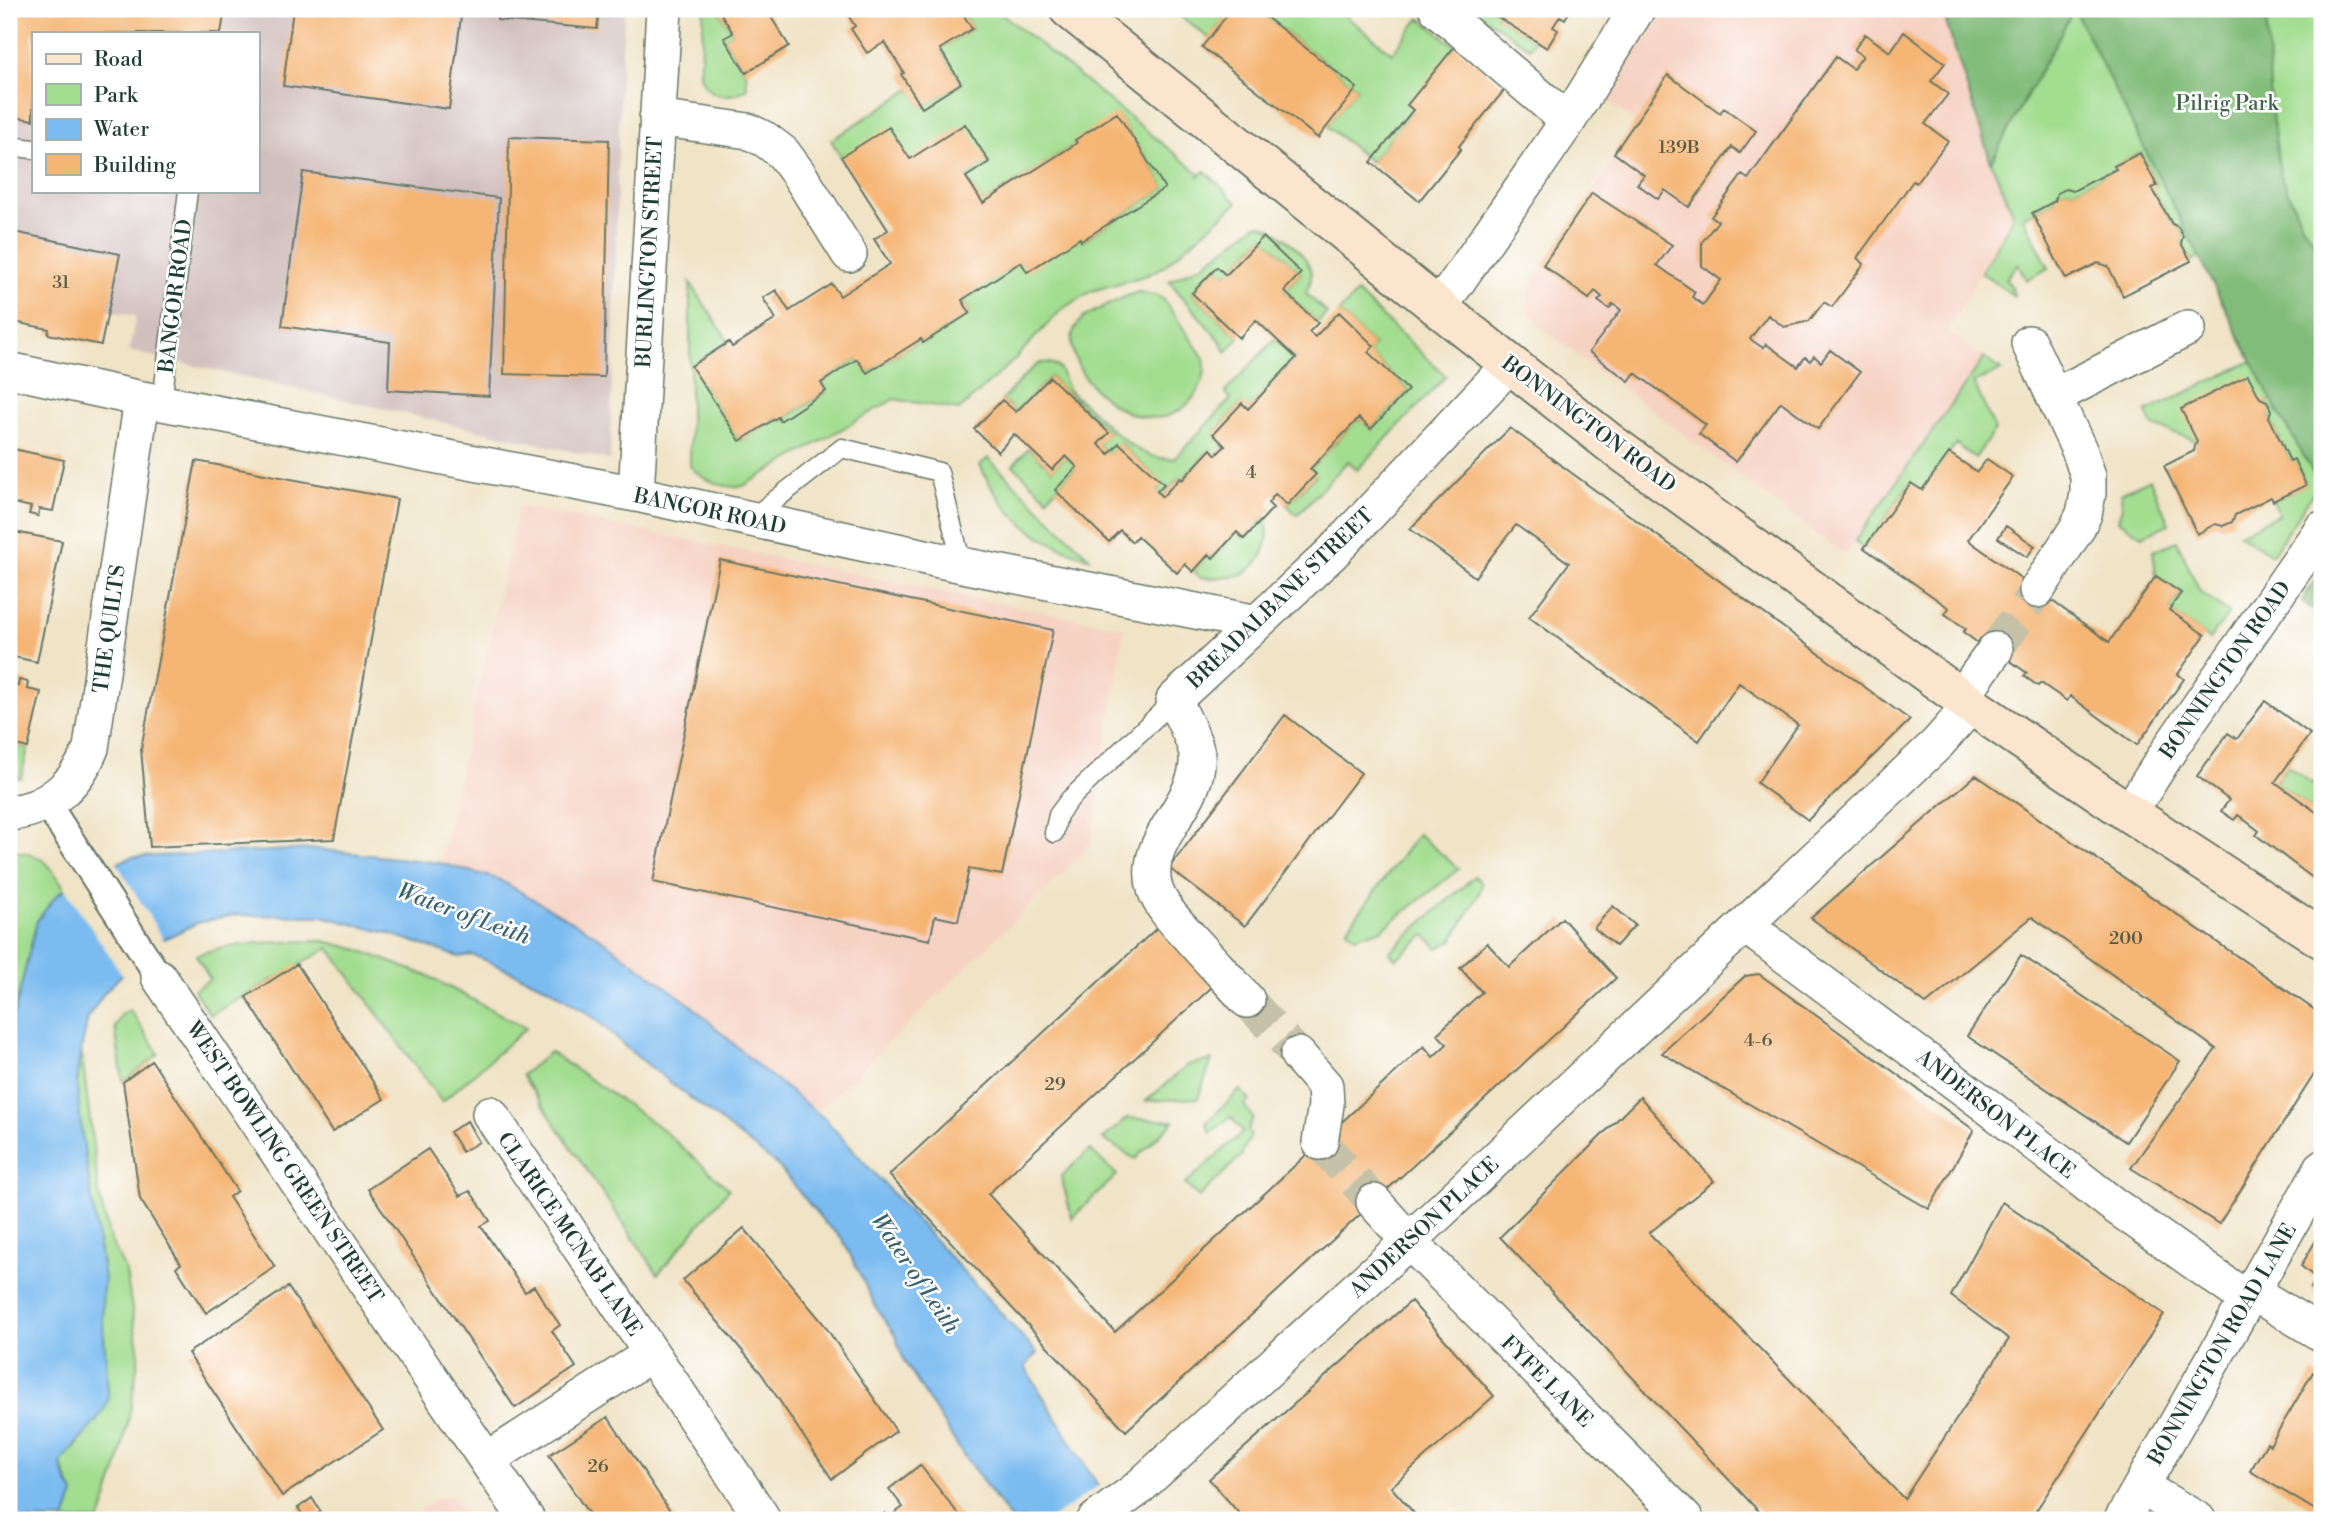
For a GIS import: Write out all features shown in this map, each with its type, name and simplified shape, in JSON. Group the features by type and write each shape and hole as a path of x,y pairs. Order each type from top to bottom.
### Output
{"main road":[{"name":"BONNINGTON ROAD","path":"1069,9 1610,443 1966,701 2129,813 2322,939"}],"street":[{"name":"BURLINGTON STREET","path":"636,494 664,9"},
{"path":"1437,9 1567,121"},
{"path":"1439,308 1567,121 1637,9"},
{"path":"657,118 748,131 783,153 849,254"},
{"path":"2055,396 2188,328"},
{"path":"2029,343 2080,452 2088,476 2084,514 2037,590"},
{"name":"BREADALBANE STREET","path":"1247,1000 1166,911 1155,888 1153,872 1156,850 1191,787 1196,763 1197,753 1174,701 1332,553 1510,363"},
{"name":"BANGOR ROAD","path":"9,370 636,494 962,565 1257,623"},
{"name":"THE QUILTS","path":"9,813 27,811 62,792 86,762 91,748 152,400"},
{"name":"BONNINGTON ROAD","path":"2129,813 2180,733 2322,529"},
{"name":"ANDERSON PLACE","path":"1095,1520 1136,1490 1409,1241 1938,743 1995,650"},
{"name":"WEST BOWLING GREEN STREET","path":"46,802 159,977 527,1520"},
{"name":"ANDERSON PLACE","path":"1746,926 1986,1105 2111,1203 2250,1296 2322,1334"},
{"path":"1298,1055 1325,1086 1326,1104 1320,1142"},
{"name":"CLARICE MCNAB LANE","path":"489,1114 761,1516"},
{"name":"BONNINGTON ROAD LANE","path":"2122,1520 2322,1168"},
{"name":"FYFE LANE","path":"1374,1202 1409,1241 1686,1520"},
{"name":"CLARICE MCNAB LANE","path":"486,1461 651,1354"},
{"path":"2141,1487 2198,1520"}],"lane":[{"path":"9,146 32,149"},
{"name":"BANGOR ROAD","path":"152,400 188,192"},
{"path":"749,520 842,449 939,472 962,565"},
{"path":"1055,833 1058,815 1070,799 1174,701"}],"shaded area":[{"path":"9,9 625,9 620,80 610,460 129,351 136,316 108,310 120,254 9,231"},
{"path":"1662,9 1942,9 1991,162 2013,213 2009,225 1947,331 1984,358 1845,555 1538,325 1528,309 1528,297 1535,279 1617,155 1614,153 1635,121 1608,102"},
{"path":"519,506 1124,628 1091,845 825,1105 815,1111 759,1067 498,879 440,863"},
{"path":"453,1496 470,1520 407,1520 435,1499"}],"green space":[{"path":"704,9 718,9 733,33 724,38 746,73 747,89 719,95 708,89 704,83 700,75"},
{"path":"960,9 996,9 1200,174 1198,178 1205,171 1237,203 1163,267 1147,275 1092,291 1062,309 1011,363 959,410 894,399 743,486 722,485 707,479 690,466 690,282 729,342 692,366 740,441 778,417 781,421 826,392 821,383 857,359 867,373 921,339 924,343 970,313 962,299 1021,262 1080,238 1082,241 1165,188 1117,114 983,203 966,177 989,162 841,157 831,140 911,89 922,107 961,83 940,49 972,29"},
{"path":"1171,9 1232,9 1209,38"},
{"path":"1256,9 1337,9 1392,53 1420,18 1455,46 1413,110 1371,162 1327,126 1357,88"},
{"path":"1472,9 1500,9 1496,16 1535,40 1529,48"},
{"name":"Pilrig Park","path":"1942,9 2322,9 2322,488 2319,484 2272,555 2239,534 2279,514 2273,501 2306,484 2294,460 2290,461 2269,417 2271,410 2267,401 2197,441 2153,426 2146,412 2252,361 2200,257 2191,261 2181,243 2183,235 2178,227 2172,224 2152,188 2157,185 2140,153 2073,191 2066,189 2057,193 2055,201 2023,217 2049,268 2026,280 2018,264 2005,279 2012,287 2014,296 1981,272 2009,225 2013,213 1991,162"},
{"path":"1942,9 2074,9 1991,162"},
{"name":"Pilrig Park","path":"2074,9 2266,9 2271,106 2280,174 2302,224 2322,256 2322,488 2272,401"},
{"path":"1257,224 1279,234 1306,260 1311,273 1306,293 1327,313 1318,323 1284,291 1301,273 1263,237 1226,275 1217,267 1192,293 1239,338 1226,352 1221,342 1169,281 1204,264"},
{"path":"1138,292 1163,299 1204,358 1204,374 1199,389 1193,398 1172,414 1149,418 1126,411 1104,397 1086,379 1075,358 1072,338 1080,321 1099,309"},
{"path":"1357,293 1446,376 1357,470 1348,461 1297,515 1287,505 1316,475 1310,469 1359,418 1371,429 1408,390 1368,352 1374,346 1339,312"},
{"path":"1275,339 1296,358 1248,409 1241,404 1213,434 1225,446 1216,455 1210,449 1182,480 1179,478 1162,497 1157,491 1163,484 1120,443 1109,454 1098,444 1109,432 1050,377 1016,412 1002,400 1037,365 1051,363 1059,368 1072,393 1130,444 1151,456 1175,458 1231,399 1225,392"},
{"path":"1984,358 2002,370 1974,383 1995,430 1975,458 1956,444 1922,490 1910,483 1864,548 1855,541"},
{"path":"1029,448 1052,470 1066,456 1077,467 1047,498 1013,465"},
{"path":"988,458 1091,559 1054,544 1024,525 1000,500 990,484 980,465"},
{"path":"2150,479 2169,524 2142,536 2118,520 2122,507 2121,493"},
{"path":"1265,517 1266,545 1252,567 1235,576 1222,578 1200,578 1193,572 1209,554 1213,558 1237,532 1244,539"},
{"path":"2177,541 2200,592 2229,613 2210,639 2169,610 2181,593 2156,576 2153,551"},
{"path":"2322,569 2322,616 2302,601"},
{"path":"9,743 28,748 21,778 9,776"},
{"path":"2288,766 2313,784 2322,771 2322,809 2319,814 2275,782"},
{"path":"1418,834 1459,869 1381,930 1356,938 1347,929"},
{"path":"9,850 43,860 65,889 56,896 37,921 12,1023 9,1074"},
{"path":"1475,876 1482,884 1479,894 1452,941 1438,948 1425,935 1396,959 1389,952"},
{"path":"324,941 359,950 430,977 526,1028 442,1102 329,948 210,1015 194,990 210,979 196,955 243,945"},
{"path":"130,1010 159,1054 123,1082 115,1027 122,1014"},
{"path":"81,1048 99,1194 110,1239 126,1272 139,1354 119,1462 100,1520 65,1520 74,1494 61,1464 63,1458 76,1447 96,1422 108,1400 103,1336 104,1279 77,1087"},
{"path":"550,1052 658,1126 729,1189 658,1274 522,1075"},
{"path":"1212,1060 1198,1098 1146,1101 1188,1065"},
{"path":"1240,1090 1250,1100 1244,1105 1253,1118 1248,1129 1251,1136 1242,1155 1199,1197 1185,1184 1243,1132 1231,1117 1210,1133 1206,1123"},
{"path":"1127,1118 1174,1121 1135,1159 1103,1139"},
{"path":"1090,1150 1117,1175 1072,1218 1061,1176"}],"water":[{"name":"Water of Leith","path":"315,849 440,863 498,879 596,935 691,1005 759,1067 825,1119 1037,1353 1025,1367 1119,1520 1011,1520 962,1453 904,1361 896,1337 877,1309 842,1238 825,1223 778,1166 629,1050 596,1019 549,988 473,955 459,957 388,933 322,916 234,915 197,923 150,946 104,993 88,1018 78,1065 77,1087 104,1279 102,1316 108,1399 100,1416 61,1464 74,1494 65,1520 9,1520 9,1074 12,1023 37,921 56,896 69,886 132,857"}],"pier":[{"path":"115,860 165,942 152,949 124,977 63,886"},
{"path":"1101,1484 1122,1520 1049,1520"}],"building":[{"path":"9,9 225,9 221,32 32,32 32,120 9,116"},
{"path":"293,9 462,9 449,109 283,86"},
{"path":"497,9 599,9 597,29 497,20"},
{"path":"718,9 766,9 789,46 746,73 724,38 733,33"},
{"path":"844,9 960,9 972,29 940,49 961,83 922,108 885,42 867,53 851,29 855,26"},
{"path":"1232,9 1256,9 1357,88 1318,138 1202,47"},
{"path":"1500,9 1571,9 1565,19 1560,16 1553,27 1558,30 1547,48 1496,16"},
{"path":"1904,32 1945,63 1931,81 1948,94 1925,124 1948,141 1916,183 1913,181 1857,258 1864,264 1832,307 1824,302 1809,321 1784,327 1768,315 1750,339 1763,348 1766,344 1798,367 1805,357 1810,361 1814,356 1821,362 1830,350 1860,372 1818,429 1781,402 1736,462 1699,434 1706,425 1635,373 1629,381 1589,352 1621,310 1613,304 1609,309 1598,301 1602,297 1595,291 1589,299 1543,265 1592,193 1672,245 1657,265 1695,292 1692,297 1703,305 1721,280 1702,266 1702,242 1718,221 1711,217 1742,175 1748,179 1836,57 1853,69 1863,56 1854,50 1865,34 1890,52"},
{"path":"1455,46 1506,88 1419,201 1371,162 1413,110 1407,105"},
{"path":"1668,75 1720,113 1724,108 1756,131 1740,153 1732,147 1689,207 1665,190 1658,199 1637,184 1644,175 1614,153"},
{"path":"1117,113 1165,188 1027,272 1021,262 962,300 970,313 923,343 921,339 867,373 857,359 821,383 826,391 780,421 778,417 740,441 691,366 729,342 732,347 776,319 763,298 776,290 789,311 832,284 840,296 890,264 874,239 888,230 841,157 889,127 910,159 965,124 989,162 966,177 983,203 1077,143 1075,140"},
{"path":"509,137 609,140 604,377 504,374"},
{"path":"2140,153 2157,186 2152,188 2172,224 2178,227 2183,236 2181,243 2191,261 2123,296 2108,266 2098,263 2066,279 2032,213 2055,201 2057,193 2066,189 2073,191"},
{"path":"303,172 499,198 489,396 388,390 390,342 282,326"},
{"path":"9,231 120,254 101,345 48,334 49,329 9,321"},
{"path":"1263,237 1301,273 1284,291 1318,323 1309,332 1315,337 1339,312 1374,346 1368,352 1408,390 1371,429 1359,418 1310,469 1316,474 1287,505 1275,494 1268,503 1273,508 1244,539 1237,532 1213,558 1209,554 1193,572 1185,564 1177,573 1137,536 1132,542 1120,530 1109,542 1055,490 1077,467 1066,456 1052,470 1014,434 998,452 974,429 1002,400 1016,412 1050,377 1109,433 1098,444 1109,454 1119,443 1164,484 1157,491 1162,497 1211,449 1216,455 1225,446 1213,434 1242,403 1248,409 1296,358 1256,320 1239,338 1192,293 1217,267 1226,275"},
{"path":"2248,375 2260,398 2267,401 2271,410 2269,417 2290,461 2294,459 2306,485 2273,501 2271,497 2235,515 2232,522 2223,526 2215,524 2197,534 2164,466 2194,451 2197,441 2181,409"},
{"path":"1510,428 1910,720 1808,820 1757,783 1798,725 1739,683 1699,741 1529,617 1569,563 1516,525 1475,577 1410,529"},
{"path":"9,448 64,460 53,511 39,509 38,516 29,514 31,507 9,502"},
{"path":"1949,453 1977,472 1987,459 2013,477 1968,540 2109,642 2156,576 2181,593 2169,610 2205,635 2178,674 2184,679 2137,745 2070,696 2067,701 2041,683 2038,686 2024,676 2027,673 1980,639 1978,643 1963,632 1966,629 1945,614 1949,608 1864,548 1911,483 1922,490"},
{"path":"196,461 397,499 334,839 150,847 141,749"},
{"path":"2006,526 2035,546 2027,557 1998,538"},
{"path":"9,531 62,541 37,662 9,656"},
{"path":"720,560 1053,630 1002,875 969,869 958,921 935,916 930,940 653,882"},
{"path":"19,680 28,682 27,689 41,692 28,748 9,743 9,684 18,686"},
{"path":"2265,701 2310,734 2275,782 2319,814 2322,809 2322,885 2256,835 2259,831 2238,815 2234,820 2221,811 2229,800 2197,776 2228,733 2237,739"},
{"path":"1285,715 1361,773 1245,926 1169,868"},
{"path":"1976,775 2322,1015 2322,1062 2219,1224 2131,1168 2216,1049 2032,917 1926,1004 1811,918"},
{"path":"1613,906 1635,925 1616,946 1594,928"},
{"path":"1562,918 1616,978 1126,1431 889,1175 1158,927 1213,986 988,1194 1115,1332 1424,1046 1433,1057 1447,1044 1437,1034 1482,992 1460,968 1487,943 1509,967"},
{"path":"2021,955 2180,1061 2126,1142 1967,1036"},
{"path":"297,964 384,1099 332,1132 246,997"},
{"path":"1759,974 1974,1130 1929,1209 1662,1053 1745,976"},
{"path":"152,1061 237,1191 229,1197 275,1267 206,1313 176,1267 181,1264 140,1199 123,1082"},
{"path":"1640,1097 1714,1181 1649,1233 1904,1499 2009,1339 1951,1296 2002,1202 2164,1314 2030,1520 1767,1520 1500,1237"},
{"path":"467,1121 479,1142 462,1152 450,1132"},
{"path":"428,1149 460,1196 470,1191 479,1204 490,1221 481,1226 525,1292 534,1286 560,1325 552,1331 576,1367 515,1408 368,1189"},
{"path":"744,1228 823,1323 896,1431 832,1479 761,1373 683,1280"},
{"path":"2322,1230 2322,1296 2311,1288 2316,1278 2301,1266"},
{"path":"288,1287 383,1430 282,1496 188,1353"},
{"path":"1411,1301 1494,1396 1391,1487 1420,1520 1245,1520 1209,1479"},
{"path":"2313,1372 2322,1378 2322,1514 2250,1471 2267,1443 2270,1445"},
{"path":"608,1417 676,1520 593,1520 549,1455"},
{"path":"920,1465 963,1520 874,1520 885,1513 888,1518 903,1507 889,1489"},
{"path":"312,1498 321,1512 306,1520 298,1508"}],"tunnel":[{"path":"1995,650 2037,590"},
{"path":"1247,1000 1298,1055"},
{"path":"1320,1142 1374,1202"}]}
